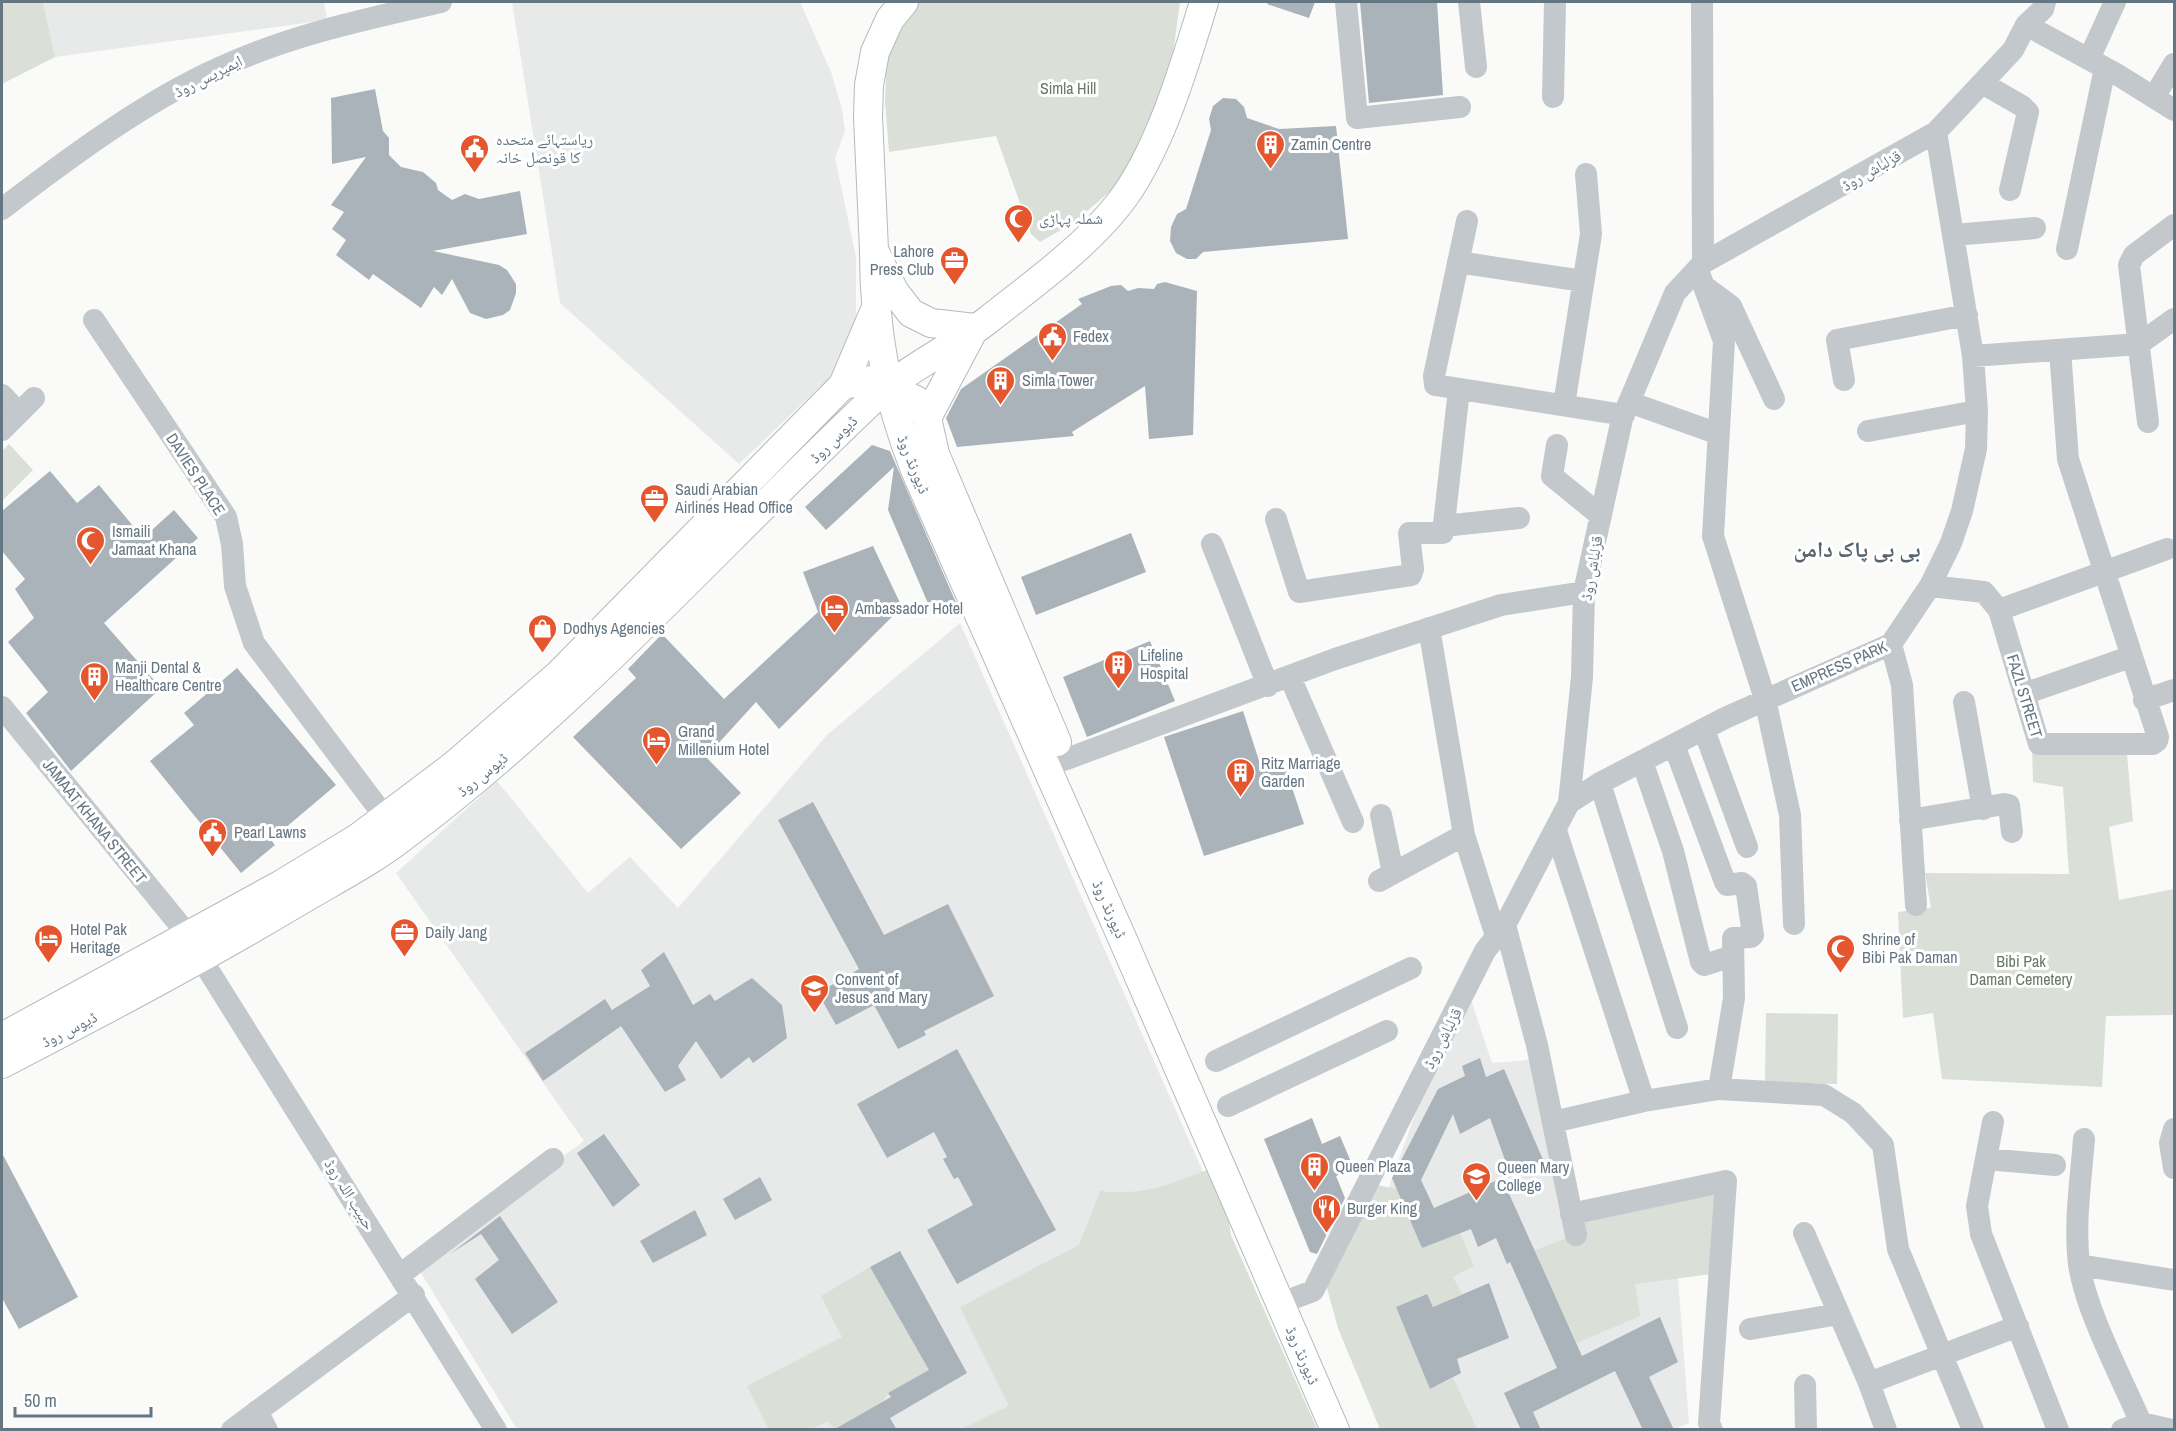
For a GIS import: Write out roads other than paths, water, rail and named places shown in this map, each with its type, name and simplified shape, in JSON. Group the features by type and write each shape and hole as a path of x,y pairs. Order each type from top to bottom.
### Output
{"main road":[{"path":"904,2 890,19 875,52 869,85 867,117 874,250 894,291 911,313 931,323 975,328 1055,266 1102,223 1130,188 1163,120 1204,2"},
{"name":"ڈیورنڈ روڈ","path":"874,250 875,310 888,387 894,413 915,470 1124,939 1335,1430"},
{"name":"ڈیوس روڈ","path":"2,1037 280,885 359,837 453,766 558,674 843,385 875,310"},
{"name":"ڈیورنڈ روڈ","path":"927,418 975,328"},
{"name":"ڈیوس روڈ","path":"2,1064 202,960 402,839 511,751 774,498 870,402 888,387 975,328"},
{"path":"843,385 866,379 888,387"},
{"name":"ڈیورنڈ روڈ","path":"888,387 916,400 927,418 935,454 1064,760 1354,1430"}],"street":[{"name":"ایمپریس روڈ","path":"2,209 65,161 139,113 219,68 335,26 441,2"},
{"path":"1346,2 1357,118 1460,107"},
{"path":"1469,2 1476,68"},
{"path":"1553,97 1555,2"},
{"path":"1702,2 1702,273 1724,341 1713,536 1765,699 1790,815 1794,924"},
{"name":"قزلباش روڈ","path":"1297,1297 1313,1291 1485,951 1501,930 1569,804 1582,677 1584,592 1626,408 1675,293 1702,273 1936,132 2013,50 2026,26 2043,9 2046,2"},
{"path":"2067,249 2097,64 2115,2"},
{"path":"2026,26 2175,110"},
{"path":"2154,97 2175,64"},
{"path":"1982,83 2022,105 2028,112 2010,190"},
{"name":"EMPRESS PARK","path":"1569,804 1600,783 1765,699 1891,644 1930,586 1951,543 1962,511 1976,449 1977,411 1967,315 1936,132"},
{"path":"1564,405 1591,234 1586,174"},
{"path":"1467,221 1434,376 1435,385 1564,405 1626,408 1713,432"},
{"path":"2148,422 2129,265 2134,255 2175,225"},
{"path":"1954,235 2035,228"},
{"path":"1458,262 1583,281"},
{"path":"1702,273 1731,306 1774,399"},
{"path":"1844,380 1837,340 1967,315"},
{"path":"1973,356 2139,344 2175,319"},
{"name":"DAVIES PLACE","path":"94,320 226,518 232,544 235,586 254,643 385,817"},
{"path":"2060,350 2068,459 2144,700 2175,690"},
{"path":"1276,519 1299,592 1411,575 1413,569 1409,533 1438,534 1443,532 1459,389"},
{"path":"2,395 27,406 2,430"},
{"path":"1869,431 1977,411"},
{"path":"1557,445 1552,476 1601,516"},
{"path":"1443,526 1519,518"},
{"path":"1212,544 1268,686"},
{"path":"1930,586 1984,592 1999,610 2167,549"},
{"path":"1064,760 1268,686 1335,659 1501,604 1584,592"},
{"name":"FAZL STREET","path":"1999,610 2037,741 2041,745 2153,744 2158,737 2144,700"},
{"path":"1429,628 1464,835 1501,930 1537,1045 1573,1225 1726,1181 1709,1423 1712,1430"},
{"path":"1891,644 1902,685 1916,905"},
{"path":"2024,694 2130,657"},
{"path":"1290,677 1353,822"},
{"path":"1964,702 1983,809"},
{"name":"JAMAAT KHANA STREET","path":"2,707 188,935"},
{"path":"1704,730 1747,847"},
{"path":"1674,745 1725,882 1727,885 1742,883 1746,886 1753,937 1733,938 1734,998 1719,1089"},
{"path":"1642,761 1673,851 1701,962 1704,965 1733,956"},
{"path":"1600,783 1677,1028"},
{"path":"1911,820 2009,805 2012,832"},
{"path":"1381,815 1386,877 1464,835"},
{"path":"1556,831 1644,1101"},
{"name":"حبیب اللہ روڈ","path":"202,960 401,1274 496,1430"},
{"path":"1216,1061 1411,968"},
{"path":"1228,1106 1387,1031"},
{"path":"1553,1122 1644,1101 1719,1089 1828,1096 1856,1115 1884,1149 1898,1249 1973,1430"},
{"path":"1993,1122 1977,1206 1981,1234 2058,1430"},
{"path":"2173,1138 2175,1168"},
{"path":"2084,1139 2078,1229 2079,1265 2132,1426 2172,1430"},
{"path":"401,1274 553,1159"},
{"path":"1986,1159 2055,1165"},
{"path":"1804,1233 1869,1383 1886,1430"},
{"path":"2079,1265 2175,1280"},
{"path":"232,1430 262,1420 414,1295"},
{"path":"1750,1329 1839,1314"},
{"path":"1869,1383 2018,1326"},
{"path":"1805,1385 1806,1430"}],"place":[{"name":"Zamin Centre","path":"1270,170"},
{"name":"ریاستہائے متحدہ کا قونصل خانہ","path":"475,174"},
{"name":"شملہ پہاڑی","path":"1018,244"},
{"name":"Lahore Press Club","path":"955,286"},
{"name":"Fedex","path":"1052,362"},
{"name":"Simla Tower","path":"1001,406"},
{"name":"Saudi Arabian Airlines Head Office","path":"654,524"},
{"name":"Ismaili Jamaat Khana","path":"91,566"},
{"name":"Ambassador Hotel","path":"834,634"},
{"name":"Dodhys Agencies","path":"542,654"},
{"name":"Lifeline Hospital","path":"1119,690"},
{"name":"Manji Dental & Healthcare Centre","path":"94,702"},
{"name":"Grand Millenium Hotel","path":"657,766"},
{"name":"Ritz Marriage Garden","path":"1240,798"},
{"name":"Pearl Lawns","path":"213,858"},
{"name":"Daily Jang","path":"404,958"},
{"name":"Hotel Pak Heritage","path":"49,964"},
{"name":"Shrine of Bibi Pak Daman","path":"1841,974"},
{"name":"Convent of Jesus and Mary","path":"814,1014"},
{"name":"Queen Plaza","path":"1314,1192"},
{"name":"Queen Mary College","path":"1476,1202"},
{"name":"Burger King","path":"1326,1234"}],"district":[{"name":"بی بی پاک دامن","path":"1857,549"}],"park label":[{"name":"Simla Hill","path":"1068,88"},
{"name":"Bibi Pak Daman Cemetery","path":"2021,970"}]}
